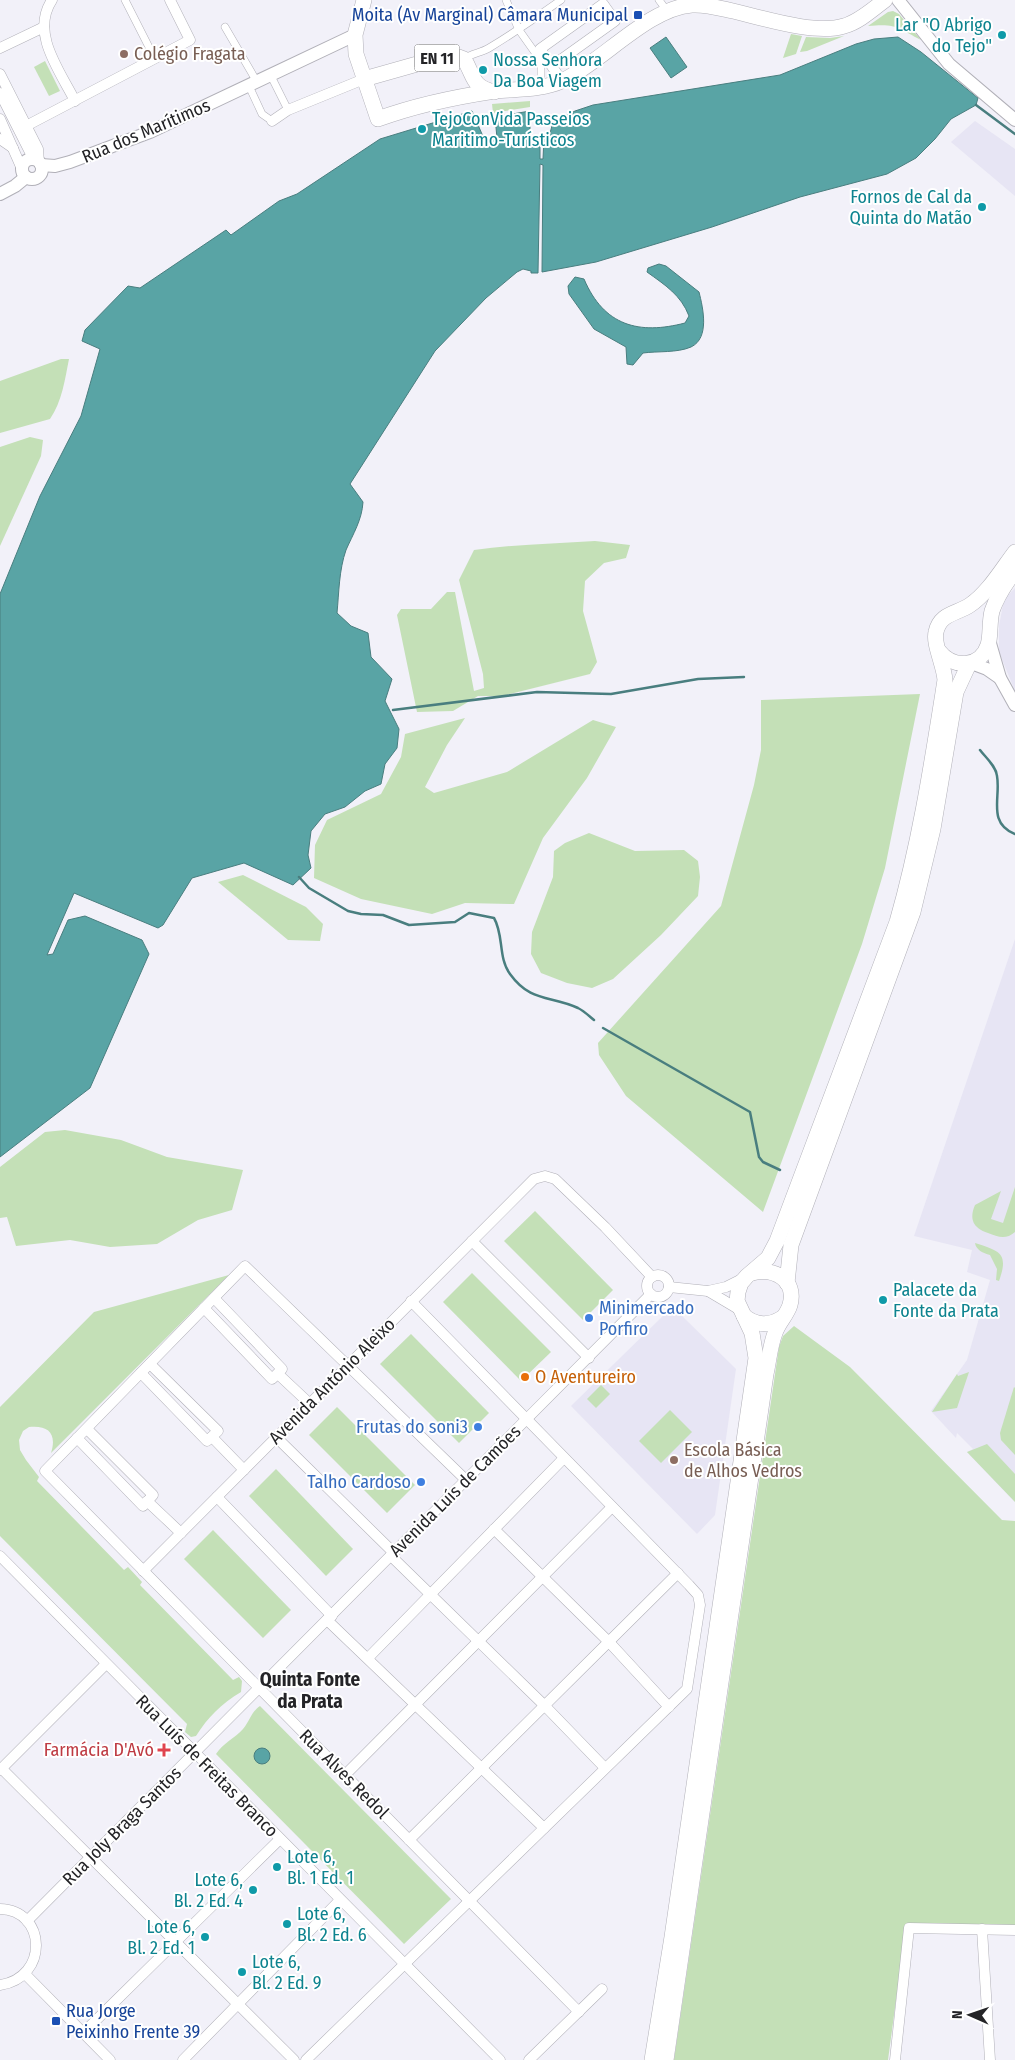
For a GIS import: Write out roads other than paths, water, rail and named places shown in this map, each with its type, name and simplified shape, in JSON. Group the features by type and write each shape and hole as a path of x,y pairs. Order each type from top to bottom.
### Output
{"main road":[{"name":"EN 11","path":"364,0 355,34 356,54 378,119 399,111 450,98 541,87 562,81 663,6 705,6 807,27 831,29 846,26 861,18 885,0"},
{"name":"EN 11","path":"364,79 448,55 464,59 475,83 482,89 494,92"},
{"path":"450,98 462,92 470,85 471,75"},
{"path":"961,610 981,595 1015,552"},
{"path":"666,2060 766,1374 775,1331 790,1307 791,1297 787,1283 791,1245 912,912 933,829 956,692 970,663 983,654 997,598 1003,586 1015,571"},
{"path":"652,2060 756,1358 752,1333 737,1301 738,1292 741,1283 768,1258 784,1226 897,922 912,868 922,821 945,680 944,667 935,642 935,632 938,624 952,612 970,611 978,615 984,622 989,635"},
{"path":"938,650 951,662 970,663"},
{"path":"750,1275 762,1270 771,1271 787,1283"},
{"path":"742,1313 751,1321 767,1324 782,1318"}],"street":[{"path":"126,0 155,59"},
{"path":"26,126 190,40 170,0"},
{"path":"506,0 519,30 541,61 541,87"},
{"path":"464,59 469,55 486,50 519,30 550,3 560,0"},
{"path":"898,0 949,64 1015,120"},
{"path":"50,1 44,27 44,39 74,101"},
{"path":"552,66 615,21 601,2 540,49 562,81"},
{"path":"0,48 44,27"},
{"path":"225,27 253,84 262,114 272,121 288,110 364,79"},
{"name":"Rua dos Marítimos","path":"38,162 55,166 150,132 271,76 355,34"},
{"path":"0,74 38,150 38,162"},
{"path":"271,76 288,110"},
{"path":"0,93 38,162 41,172 36,178 24,173 0,119"},
{"path":"0,139 13,148"},
{"path":"0,194 16,186 24,173"},
{"path":"989,635 1000,678 1015,705"},
{"path":"970,663 987,669 1000,678"},
{"name":"Avenida António Aleixo","path":"143,1570 530,1182 539,1177 556,1179 652,1277"},
{"path":"472,1241 589,1358"},
{"path":"87,1429 153,1495 142,1506 77,1438 245,1266 347,1367 466,1480"},
{"path":"659,1275 665,1278 669,1287 664,1295 658,1297 651,1294 647,1285 652,1277 659,1275"},
{"path":"669,1287 708,1291 726,1286 750,1275"},
{"path":"708,1291 742,1313"},
{"name":"Avenida Luís de Camões","path":"259,1688 651,1294"},
{"path":"204,1308 272,1379 278,1374 282,1369 214,1298"},
{"path":"306,2060 687,1689 700,1605 698,1595 678,1573 410,1301"},
{"path":"141,1373 207,1441 218,1431 150,1364"},
{"path":"278,1374 310,1404"},
{"path":"212,1437 244,1470"},
{"path":"276,1437 605,1768"},
{"name":"Rua Alves Redol","path":"77,1438 45,1472 468,1902 579,2012"},
{"path":"368,1658 563,1458"},
{"path":"217,1497 368,1658 544,1828"},
{"path":"147,1501 181,1532"},
{"path":"345,1775 612,1507"},
{"path":"494,1529 609,1642 669,1707"},
{"name":"Rua Luís de Freitas Branco","path":"0,1556 500,2060"},
{"path":"409,1840 678,1573"},
{"path":"106,1664 1,1770 294,2060"},
{"name":"Rua Joly Braga Santos","path":"27,1921 259,1688"},
{"path":"82,2033 280,1839"},
{"path":"183,2060 340,1900"},
{"path":"0,1909 17,1913 27,1921 33,1930 36,1942 34,1959 25,1974 14,1982 0,1985"},
{"path":"894,2060 909,1928 1015,1930"},
{"path":"982,1929 990,2060"},
{"path":"25,1974 110,2060"},
{"path":"529,2060 602,1990"}],"water":[{"path":"666,37 687,67 671,78 650,48"},
{"path":"898,37 921,52 978,98 976,105 951,119 916,158 887,174 800,197 712,227 596,262 542,272 543,165 540,164 538,273 531,273 531,271 523,269 517,272 486,298 435,351 350,484 363,502 359,521 346,550 342,565 337,613 351,626 368,633 371,657 392,679 385,701 399,729 397,748 385,764 381,784 365,791 345,807 325,814 311,831 308,855 311,868 293,885 244,863 192,878 163,925 158,928 74,893 47,955 53,954 68,920 85,916 142,940 149,954 90,1088 0,1157 0,594 40,496 81,416 100,349 82,341 85,330 128,286 140,288 226,230 231,235 279,201 297,194 380,139 472,111 485,141 497,138 495,117 530,111 530,137 540,137 540,159 543,159 544,137 549,137 553,122 575,111 593,105 780,75 856,44 874,39"},
{"path":"659,264 666,266 699,292 704,322 701,337 697,343 686,349 643,353 633,365 627,364 626,347 594,329 569,294 568,286 575,277 584,279 592,295 602,307 613,317 625,323 638,327 653,328 685,323 689,316 682,302 672,291 647,272 648,268"},
{"path":"262,1748 270,1756 262,1764 254,1756"}],"waterway":[{"path":"976,105 1015,134"},
{"path":"393,710 537,692 611,694 698,679 744,677"},
{"path":"980,750 993,765 996,772 998,816 1006,829 1015,834"},
{"path":"299,877 309,888 348,911 361,914 383,915 409,925 455,922 469,913 494,918 499,932 506,968 518,983 533,994 578,1008 594,1020"},
{"path":"603,1028 750,1112 759,1157 763,1162 780,1170"}],"place":[{"name":"Moita (Av Marginal) Câmara Municipal","path":"638,15"},
{"name":"Lar \"O Abrigo do Tejo\"","path":"1002,35"},
{"name":"Colégio Fragata","path":"124,54"},
{"name":"Nossa Senhora Da Boa Viagem","path":"483,70"},
{"name":"TejoConVida Passeios Maritimo-Turísticos","path":"422,129"},
{"name":"Fornos de Cal da Quinta do Matão","path":"982,207"},
{"name":"Palacete da Fonte da Prata","path":"883,1300"},
{"name":"Minimercado Porfiro","path":"589,1318"},
{"name":"O Aventureiro","path":"525,1377"},
{"name":"Frutas do soni3","path":"478,1427"},
{"name":"Escola Básica de Alhos Vedros","path":"674,1460"},
{"name":"Talho Cardoso","path":"421,1482"},
{"name":"Farmácia D'Avó","path":"164,1750"},
{"name":"Lote 6, Bl. 1 Ed. 1","path":"277,1867"},
{"name":"Lote 6, Bl. 2 Ed. 4","path":"253,1890"},
{"name":"Lote 6, Bl. 2 Ed. 6","path":"287,1924"},
{"name":"Lote 6, Bl. 2 Ed. 1","path":"205,1937"},
{"name":"Lote 6, Bl. 2 Ed. 9","path":"242,1972"},
{"name":"Rua Jorge Peixinho Frente 39","path":"56,2021"}],"district":[{"name":"Quinta Fonte da Prata","path":"310,1690"}]}
